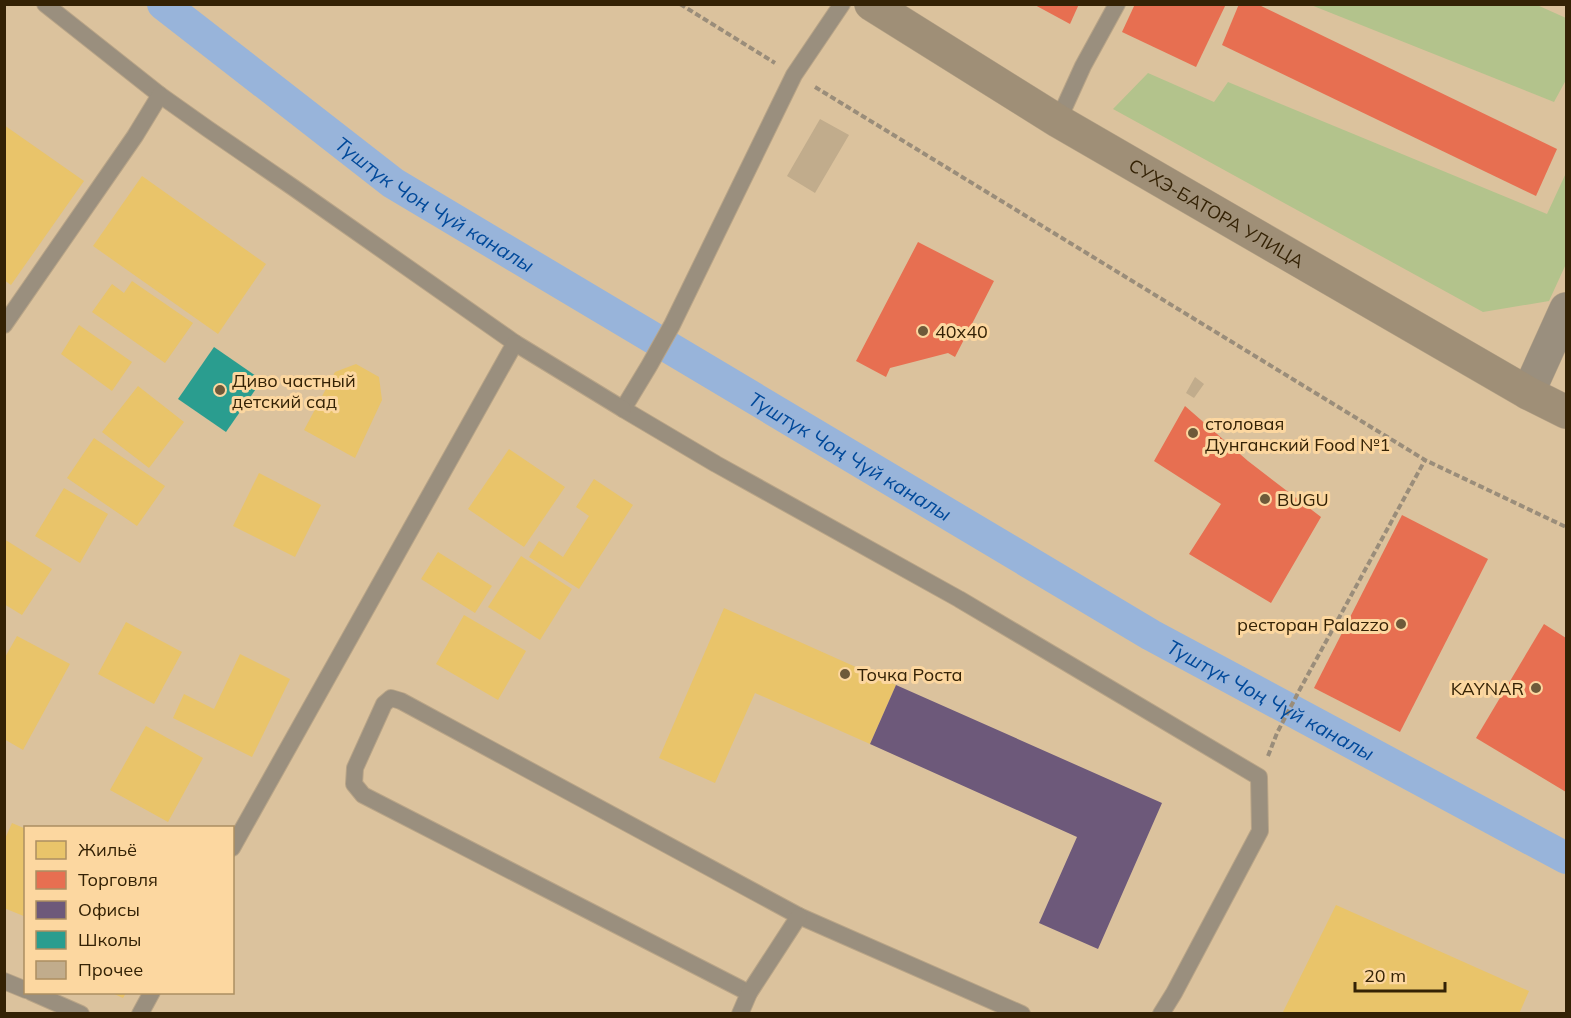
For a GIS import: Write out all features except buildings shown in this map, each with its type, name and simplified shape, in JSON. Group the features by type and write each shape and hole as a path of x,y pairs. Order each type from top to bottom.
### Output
{"main road":[{"name":"СУХЭ-БАТОРА УЛИЦА","path":"871,4 1058,121 1528,393 1566,412"}],"street":[{"path":"1528,393 1566,309"}],"lane":[{"path":"45,4 207,129 515,343 716,464 959,599 1259,777 1260,831 1161,1014"},
{"path":"623,409 672,325 794,75 842,4"},
{"path":"1058,121 1083,66 1117,4"},
{"path":"4,325 135,136 160,95"},
{"path":"234,844 515,343"},
{"path":"750,993 363,795 354,784 355,768 384,704 391,698 401,701 799,916 1022,1014"},
{"path":"740,1014 750,993 799,916"},
{"path":"4,981 24,989"},
{"path":"33,994 81,1014"},
{"path":"140,1014 151,994"}],"path":[{"path":"680,4 1425,460 1566,528"},
{"path":"1277,733 1425,460"}],"green space":[{"path":"1311,5 1537,5 1566,18 1566,80 1554,102"},
{"path":"1148,73 1214,102 1228,82 1547,214 1566,173 1566,264 1549,301 1483,312 1113,109"}],"waterway":[{"name":"Түштүк Чоң Чүй каналы","path":"163,4 393,183 1151,635 1566,858"}],"place":[{"name":"40x40","path":"923,331"},
{"name":"Диво частный детский сад","path":"220,390"},
{"name":"столовая Дунганский Food №1","path":"1193,433"},
{"name":"BUGU","path":"1265,499"},
{"name":"ресторан Palazzo","path":"1401,624"},
{"name":"Точка Роста","path":"845,674"},
{"name":"KAYNAR","path":"1536,688"}]}
